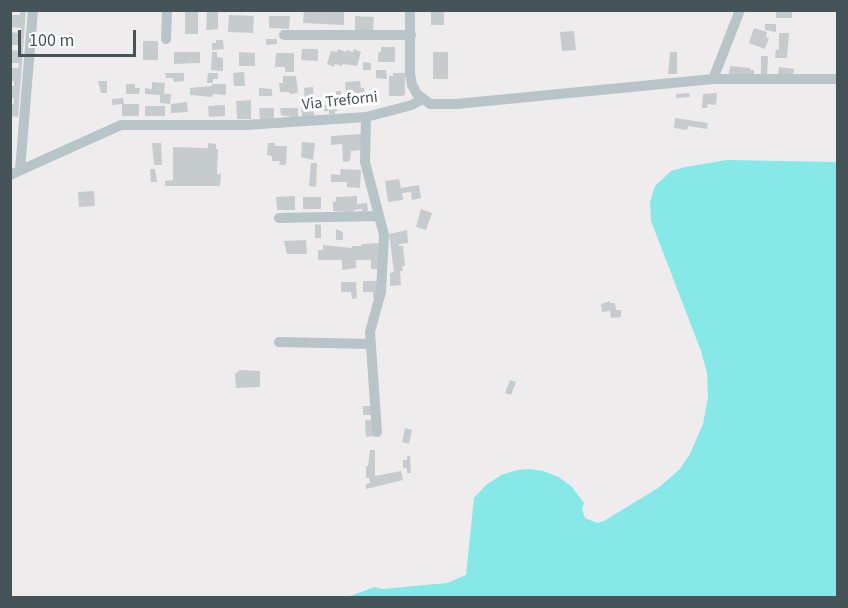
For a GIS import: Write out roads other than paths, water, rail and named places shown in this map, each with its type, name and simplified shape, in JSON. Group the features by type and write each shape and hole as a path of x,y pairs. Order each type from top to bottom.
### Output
{"street":[{"path":"15,173 33,10"},
{"path":"166,39 167,10"},
{"path":"410,10 410,74 414,90 430,104 456,104 713,79 837,79"},
{"path":"713,79 740,10"},
{"path":"284,35 411,35"},
{"name":"Via Treforni","path":"15,173 121,125 246,125 366,117 412,105 422,99"},
{"path":"366,117 365,162 384,235 381,292 370,338 377,432"},
{"path":"279,218 379,216"},
{"path":"279,342 370,338"}],"water":[{"path":"727,160 837,162 837,597 347,597 375,587 382,589 447,583 466,575 474,498 486,485 501,475 530,469 559,477 572,487 584,503 582,509 585,518 597,523 658,488 679,470 690,454 703,424 708,397 707,373 701,351 651,221 650,202 655,186 671,171"}]}
